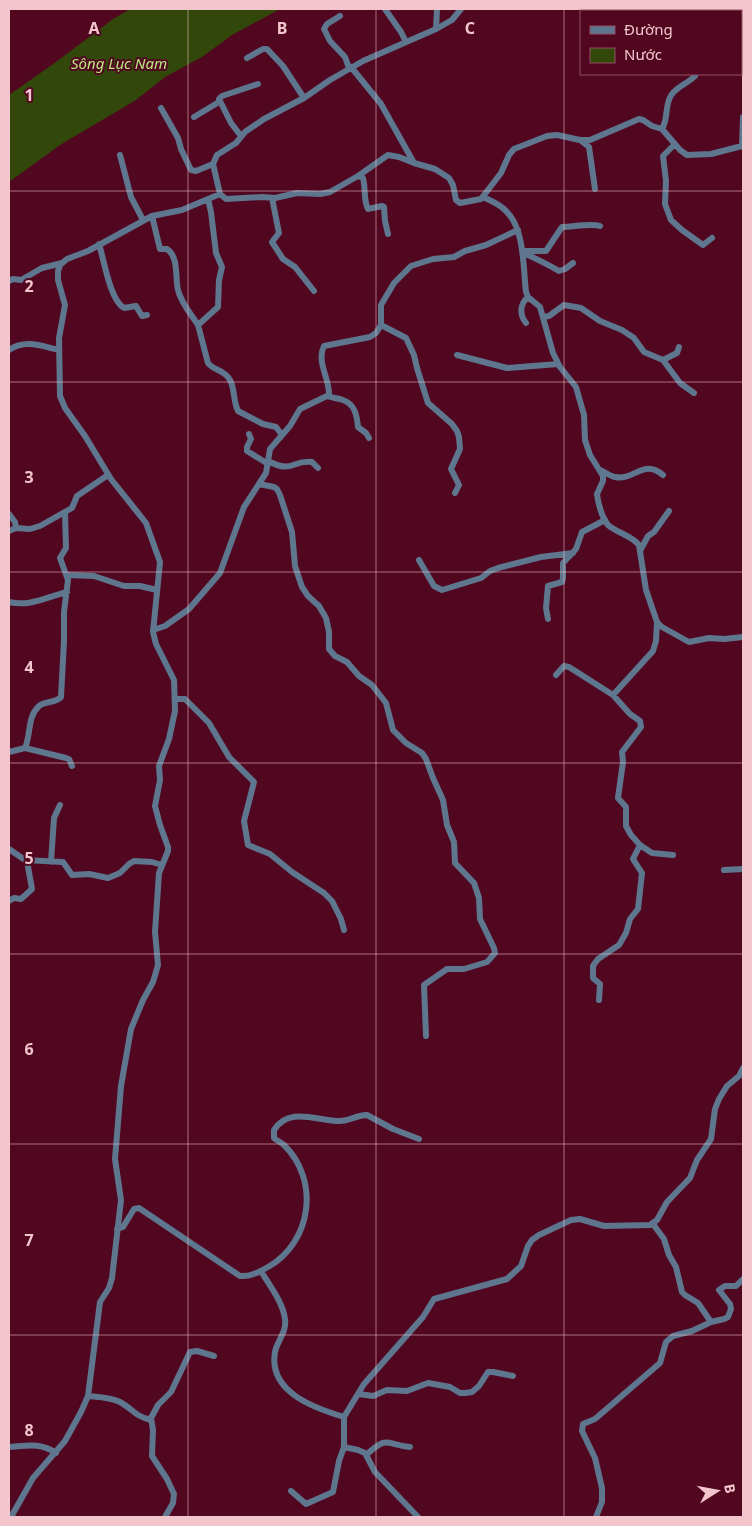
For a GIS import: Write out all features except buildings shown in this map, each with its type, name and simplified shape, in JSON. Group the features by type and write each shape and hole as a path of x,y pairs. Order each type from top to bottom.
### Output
{"street":[{"path":"385,9 402,32 406,42"},
{"path":"436,29 437,9"},
{"path":"161,108 178,138 191,170 196,171 212,164 217,155 230,148 264,119 304,98 350,68 436,29 452,20 462,9"},
{"path":"340,16 327,24 324,29 330,41 345,57 350,68 389,117 414,163"},
{"path":"247,58 266,49 284,68 304,98"},
{"path":"662,129 667,119 667,104 671,94 695,76"},
{"path":"194,117 219,102 222,96 258,84"},
{"path":"219,102 236,130 242,136"},
{"path":"212,164 220,194 226,200 272,198 297,193 320,194 330,192 358,176 388,155 434,169 449,178 458,202 468,202 483,197 501,173 509,155 514,149 539,137 558,135 580,140 590,140 636,120 643,120 652,126 662,129 685,154 693,156 740,148 743,143 743,117"},
{"path":"580,140 589,147 595,189"},
{"path":"674,144 663,156 666,181 664,199 667,211 673,223 703,245 712,238"},
{"path":"120,155 131,197 143,220"},
{"path":"358,176 363,178 365,185 364,196 368,210 382,206 384,208 388,234"},
{"path":"9,281 13,279 21,280 42,268 62,263 152,216 182,210 220,194"},
{"path":"483,197 506,210 515,222 522,253 526,292 528,297 540,307 553,353 558,364 576,387 584,415 585,440 590,455 604,479 597,496 605,520 610,526 634,539 640,549 646,590 657,622 656,641 653,651 614,695"},
{"path":"272,198 278,233 272,242 283,259 295,267 314,291"},
{"path":"198,325 217,309 222,267 216,253 208,199"},
{"path":"152,216 160,249 167,249 171,252 180,295 198,325 208,363 212,367 222,370 230,379 238,411 263,424 276,427 282,435"},
{"path":"522,253 546,251 562,228 573,228 591,224 600,226"},
{"path":"153,630 165,626 188,609 220,573 244,507 266,473 270,450 290,426 300,409 327,396 330,392 322,360 324,346 370,337 376,333 381,325 381,305 394,283 412,266 432,259 454,257 518,230"},
{"path":"99,244 111,287 118,302 124,308 136,306 141,314 147,315"},
{"path":"522,253 530,255 559,271 563,271 573,263"},
{"path":"11,1517 33,1478 65,1441 88,1396 100,1302 112,1278 121,1200 115,1151 121,1086 131,1029 153,982 158,966 155,932 159,873 168,847 156,814 156,802 160,780 159,766 170,739 175,717 174,680 156,644 153,630 160,562 149,527 108,475 85,436 65,408 62,399 59,338 65,312 64,300 58,280 58,271 62,263"},
{"path":"526,323 521,312 522,304 528,297"},
{"path":"543,317 549,316 564,305 581,308 600,321 622,330 634,338 644,352 663,360 680,383 694,393"},
{"path":"381,325 406,338 414,356 416,368 428,403 452,424 459,437 460,449 451,466 459,485 456,492"},
{"path":"9,350 16,346 38,344 59,350"},
{"path":"663,360 677,353 679,347"},
{"path":"457,355 507,368 558,364"},
{"path":"327,396 347,402 357,414 358,427 369,438"},
{"path":"249,434 251,439 246,447 247,451 268,462 287,467 309,461 318,468"},
{"path":"600,470 617,477 653,468 663,475"},
{"path":"9,531 16,528 38,528 72,508 77,496 108,475"},
{"path":"259,484 274,487 280,495 292,532 296,566 302,587 308,596 319,606 326,618 330,632 329,649 335,656 347,662 356,673 372,685 386,703 393,730 406,743 422,753 426,758 443,800 447,825 454,842 456,863 472,880 477,891 480,919 495,953 487,962 464,969 447,970 424,985 426,1036"},
{"path":"640,549 648,536 654,532 670,511"},
{"path":"25,748 34,711 43,703 58,700 61,697 67,574 60,558 66,548 65,512"},
{"path":"9,514 15,522 16,528"},
{"path":"548,618 546,608 548,586 562,582 563,562 576,549 582,532 605,520"},
{"path":"419,560 434,586 442,590 481,578 492,570 506,566 541,557 573,553"},
{"path":"67,574 94,576 128,586 140,586 156,590"},
{"path":"9,602 39,602 66,592"},
{"path":"657,622 689,642 709,638 743,637"},
{"path":"556,675 567,666 614,695 630,714 642,724 623,749 618,796 626,808 626,826 640,845 652,853 673,855"},
{"path":"175,699 186,700 209,723 229,757 253,780 253,790 244,821 248,845 270,854 292,872 324,893 332,901 344,930"},
{"path":"9,752 25,748 69,759 72,766"},
{"path":"50,862 54,818 60,805"},
{"path":"599,1000 600,986 593,978 593,966 598,959 619,945 626,933 628,923 639,906 642,873 632,859 640,845"},
{"path":"9,850 27,861 65,863 72,875 90,874 103,879 117,874 134,861 152,862 162,865"},
{"path":"9,901 12,898 21,899 32,889 27,861"},
{"path":"724,870 743,869"},
{"path":"290,1491 306,1504 333,1492 339,1461 344,1447 344,1417 367,1381 423,1318 434,1300 507,1279 521,1266 528,1246 539,1235 575,1220 604,1226 653,1224 667,1202 690,1178 710,1139 715,1109 719,1099 727,1086 739,1076 743,1068"},
{"path":"117,1229 123,1227 134,1209 139,1208 240,1276 246,1277 278,1261 297,1240 308,1207 306,1183 298,1163 283,1144 274,1138 274,1130 283,1120 311,1117 339,1121 367,1115 393,1129 419,1139"},
{"path":"653,1224 664,1239 669,1256 676,1267 682,1292 698,1303 711,1322"},
{"path":"261,1271 277,1298 285,1317 285,1328 275,1353 276,1374 282,1384 305,1403 322,1411 344,1417"},
{"path":"596,1517 602,1502 602,1488 595,1458 582,1431 583,1424 595,1419 660,1363 668,1339 675,1334 692,1331 711,1322 724,1319 730,1313 730,1304 720,1293 720,1289 726,1286 735,1286 743,1279"},
{"path":"165,1517 173,1503 174,1494 152,1456 153,1430 151,1420 158,1405 171,1392 190,1352 197,1351 214,1356"},
{"path":"359,1394 373,1396 384,1391 407,1391 428,1383 453,1388 465,1394 472,1392 479,1386 488,1372 513,1376"},
{"path":"88,1396 110,1398 122,1403 140,1417 151,1420"},
{"path":"366,1455 377,1445 385,1442 410,1447"},
{"path":"9,1447 42,1445 56,1453"},
{"path":"344,1447 358,1450 366,1455 375,1472 418,1517"}],"water":[{"name":"Sông Lục Nam","path":"130,9 280,9 232,35 202,57 165,77 136,100 60,145 9,182 9,95 113,19"}]}
